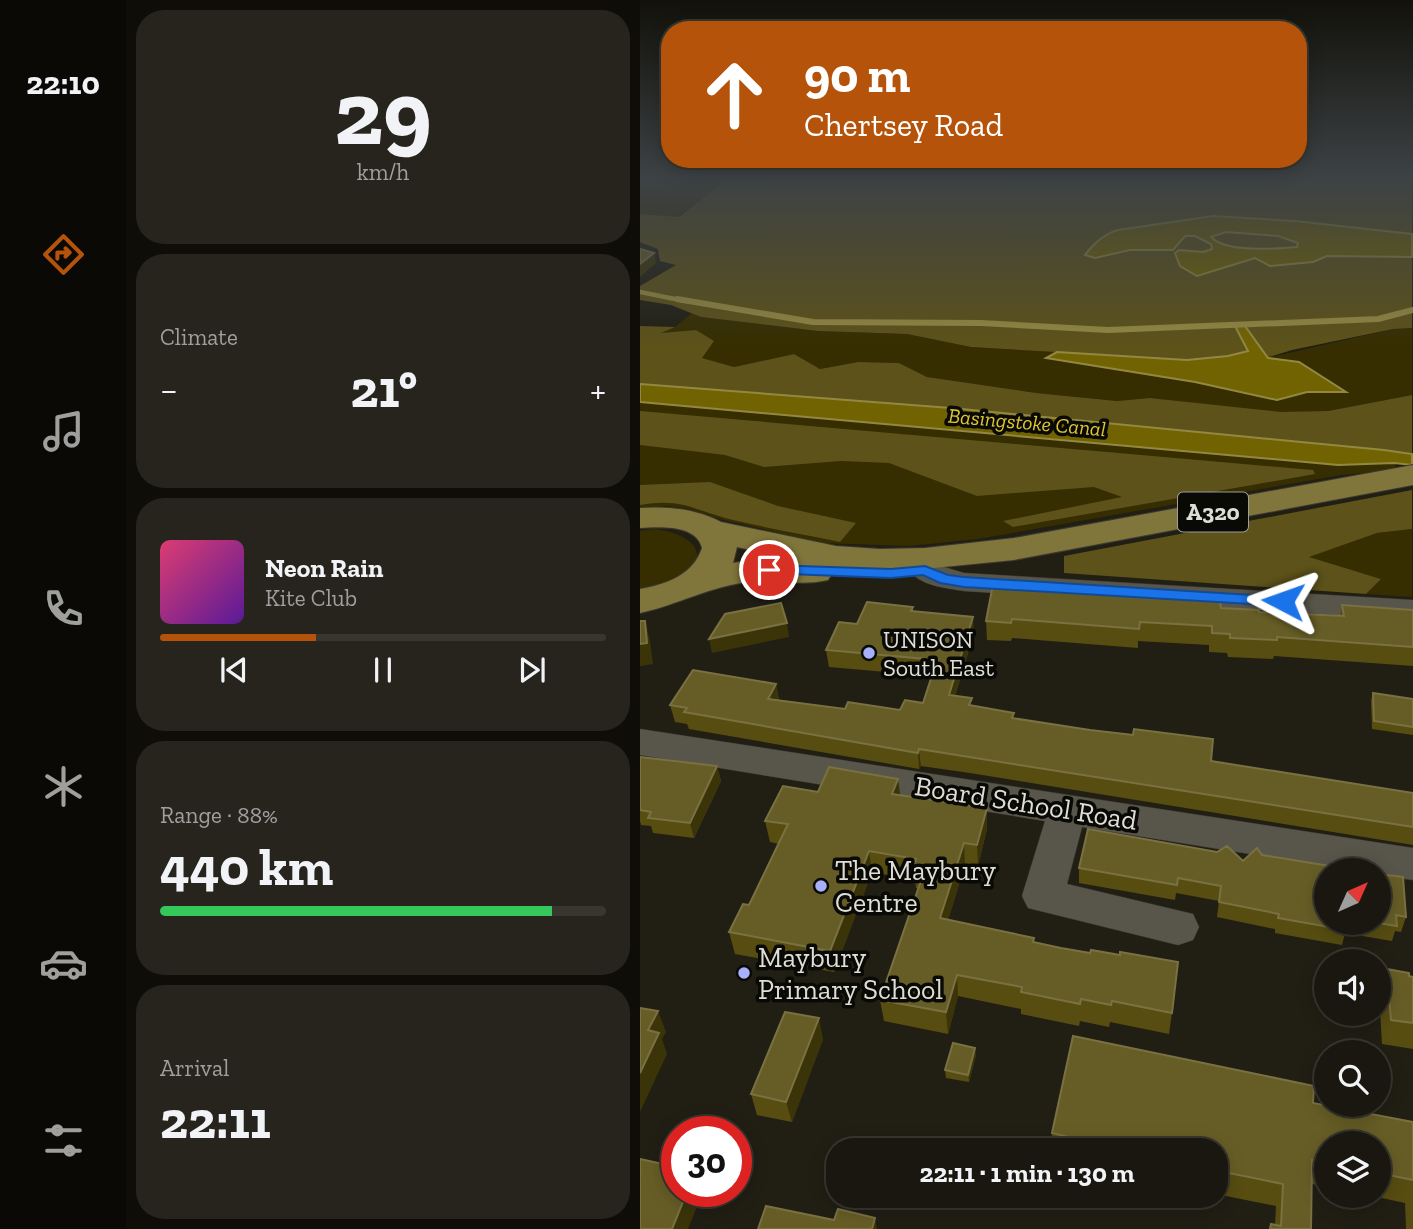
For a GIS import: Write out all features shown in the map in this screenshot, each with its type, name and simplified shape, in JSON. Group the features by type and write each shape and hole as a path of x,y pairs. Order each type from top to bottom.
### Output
{"main road":[{"name":"A320","path":"699,579 769,570 891,573 953,569 1014,550 1412,475"},
{"name":"A320","path":"640,518 681,518 710,530 838,557 896,560 953,569"},
{"name":"A320","path":"640,601 667,596 699,579 715,563 719,551 717,540 710,530"}],"street":[{"path":"953,569 1412,610"},
{"name":"Board School Road","path":"640,742 1412,864"},
{"path":"1068,809 1043,896 1178,927"}],"shaded area":[{"path":"640,233 1412,233 1412,328 1393,329 1269,357 1299,362 1346,392 1307,392 1277,400 1195,382 1046,358 1055,352 971,347 907,334 818,331 701,317 671,305 640,300 640,286 676,265 660,261 658,249 640,242"},
{"path":"692,313 701,317 818,331 907,334 971,347 1057,352 1047,357 1195,382 1277,400 1307,392 1345,391 1299,362 1267,358 1393,329 1412,328 1412,395 1328,411 1281,413 1150,398 1117,401 1036,393 927,377 899,363 858,362 820,369 794,354 734,367 701,358 658,333 675,327"},
{"path":"640,326 675,327 661,333 696,330 714,341 702,358 734,367 794,354 820,369 858,362 899,363 927,377 1036,393 1117,401 1150,398 1281,412 1328,411 1412,395 1412,454 951,408 640,384"},
{"path":"640,402 1338,465 1394,463 1397,470 1341,475 978,539 909,546 822,543 720,519 690,509 667,506 640,509"},
{"path":"640,411 1313,470 1315,474 1013,527 1003,521 1122,497 1094,487 977,496 889,463 841,461 764,467 725,455 640,445"},
{"path":"710,482 778,506 856,523 840,542 743,522 677,504 640,505 640,485"},
{"path":"1412,490 1412,529 1377,533 1309,557 1381,579 1366,594 1064,573 1064,556"},
{"path":"654,529 686,539 697,552 696,560 690,569 678,578 640,591 640,531"},
{"path":"1412,529 1412,597 1366,594 1381,579 1307,557 1377,533"}],"water":[{"path":"1222,233 1211,237 1228,246 1264,249 1297,247 1298,243 1278,236 1244,233 1406,233 1412,234 1412,257 1327,256 1313,262 1270,266 1255,258 1197,276 1180,266 1175,253 1179,250 1203,252 1212,249 1211,244 1195,236 1185,236 1173,250 1130,250 1095,258 1085,255 1108,234"},
{"path":"1235,326 1245,326 1268,358 1299,362 1346,392 1307,392 1277,400 1195,382 1046,358 1057,352 1187,360 1228,356 1248,351"},
{"name":"Basingstoke Canal","path":"640,384 951,408 1384,450 1412,454 1412,465 1338,465 640,402"}],"building":[{"path":"640,249 654,253 640,264"},
{"path":"993,584 1220,600 1221,608 1259,612 1344,616 1342,605 1413,610 1413,647 1277,637 1277,640 1230,638 1230,634 1212,633 1212,626 1140,622 1139,629 1012,619 1011,623 986,621"},
{"path":"867,602 913,607 911,611 973,617 949,695 972,698 969,705 1014,713 1012,718 1090,730 1133,735 1134,729 1213,739 1211,761 1413,793 1413,827 919,749 918,753 684,712 687,708 670,705 693,670 776,684 768,699 845,709 848,702 900,710 905,700 923,703 937,660 826,650 839,622 857,624"},
{"path":"781,603 787,623 709,639 725,614"},
{"path":"640,621 645,621 647,643 640,644"},
{"path":"1373,693 1413,699 1413,727 1374,721"},
{"path":"640,757 717,766 690,823 648,818 651,812 640,810"},
{"path":"829,767 898,779 892,794 987,808 977,845 964,843 940,918 1034,938 1033,942 1061,948 1090,953 1091,950 1120,955 1120,952 1178,962 1172,1013 1112,1001 1111,1005 1081,999 1080,1004 1021,992 1022,987 957,975 946,1012 880,1000 925,869 913,866 916,859 869,851 830,951 729,932 743,904 749,905 788,824 765,821 783,786 818,792"},
{"path":"1088,829 1217,852 1227,846 1243,861 1257,848 1262,855 1314,863 1314,924 1219,902 1221,886 1178,878 1177,885 1079,868"},
{"path":"1391,876 1403,877 1406,917 1396,915 1397,926 1391,925"},
{"path":"1391,970 1409,973 1409,976 1413,977 1413,1023 1391,1020"},
{"path":"640,1008 658,1011 648,1030 659,1033 640,1073"},
{"path":"785,1012 819,1018 786,1102 751,1094"},
{"path":"1073,1036 1314,1086 1314,1117 1387,1117 1413,1122 1413,1180 1391,1176 1391,1131 1314,1131 1311,1229 1270,1229 1271,1224 1281,1226 1283,1184 1228,1173 1228,1138 1072,1138 1052,1133"},
{"path":"953,1043 975,1048 968,1075 945,1070"},
{"path":"640,1159 661,1164 661,1207 681,1207 672,1229 640,1229"},
{"path":"766,1206 834,1220 838,1209 875,1218 872,1229 758,1229"}],"waterway":[{"path":"640,292 685,301"},
{"path":"677,299 813,322 981,323 1108,330 1378,319 1413,310"}],"place":[{"name":"UNISON South East","path":"869,653"},
{"name":"The Maybury Centre","path":"821,886"},
{"name":"Maybury Primary School","path":"744,973"}],"route":[{"path":"769,570 891,573 925,570 945,579 964,582 1283,601"}]}
